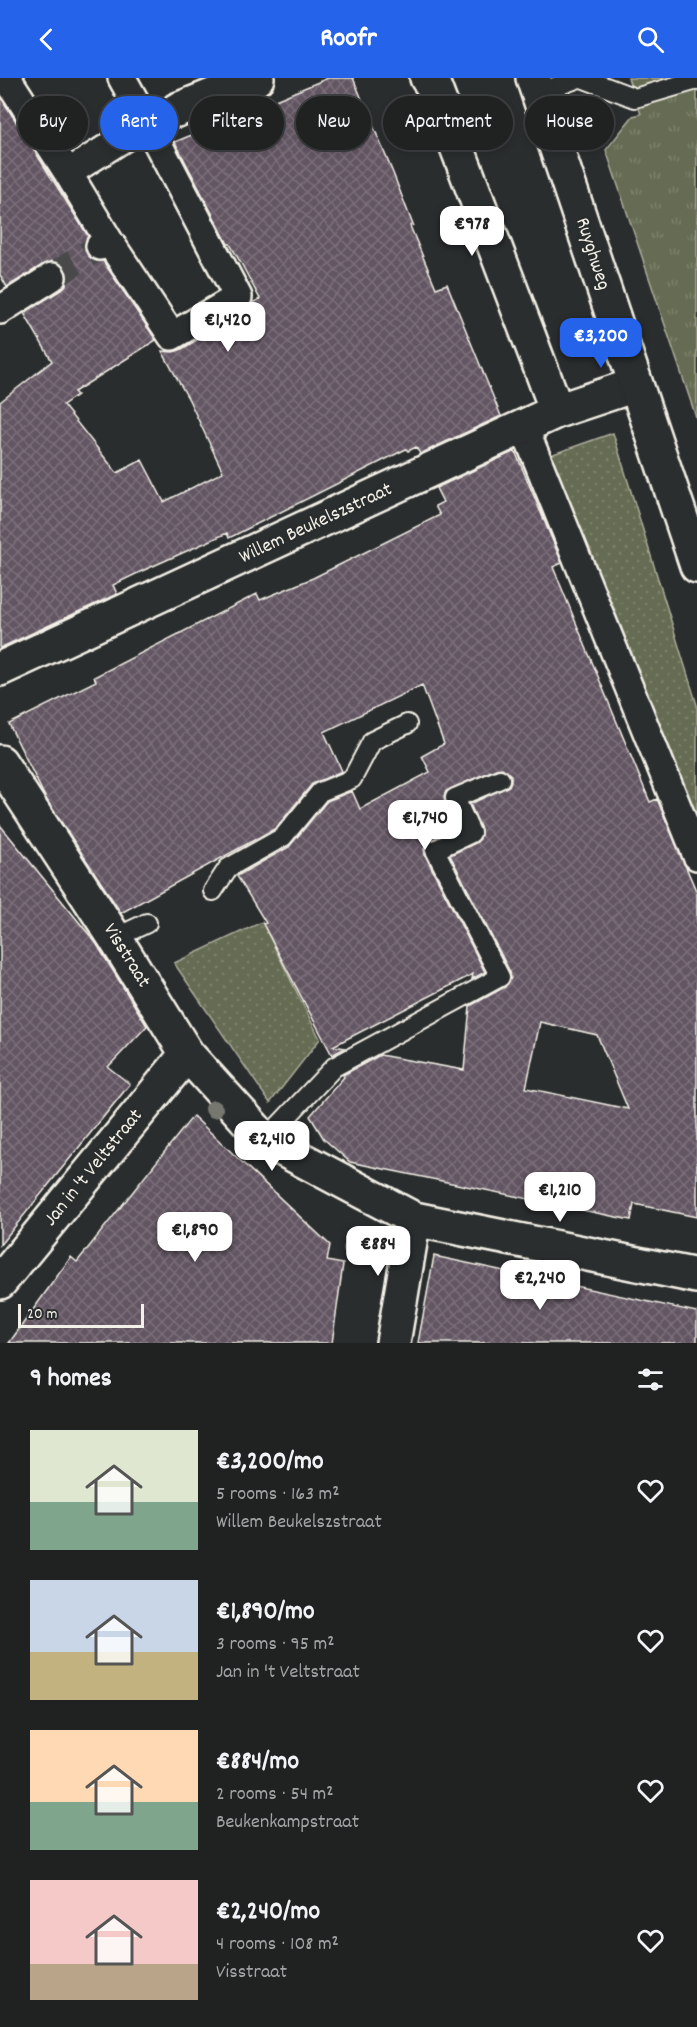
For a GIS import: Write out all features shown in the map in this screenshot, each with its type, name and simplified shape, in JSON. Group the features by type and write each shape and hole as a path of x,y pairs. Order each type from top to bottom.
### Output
{"street":[{"path":"8,78 68,173 105,244 172,336 238,297 161,150"},
{"path":"122,78 132,96"},
{"path":"178,110 257,78"},
{"path":"427,78 435,89 557,411"},
{"name":"Ruyghweg","path":"535,85 697,566"},
{"path":"68,173 104,150"},
{"path":"0,310 52,277"},
{"name":"Willem Beukelszstraat","path":"0,669 557,411 635,385"},
{"path":"524,427 697,856"},
{"name":"Visstraat","path":"0,762 115,938 187,1054 265,1140 414,1219 697,1276"},
{"name":"Jan in 't Veltstraat","path":"0,1282 187,1054"},
{"path":"393,1343 414,1219"}],"lane":[{"path":"535,85 580,78 635,98 697,80"},
{"path":"213,891 228,868 283,837 320,792 352,779 372,741 407,724"},
{"path":"265,1140 334,1067 500,977 435,850 471,833 455,798 500,779"},
{"path":"115,938 147,923"}],"green space":[{"path":"628,78 697,78 697,420 606,150 614,150 614,140 633,116 641,114"},
{"path":"613,433 697,705 697,835 545,457"},
{"path":"262,922 320,1039 270,1103 174,963"}],"building":[{"path":"328,78 353,78 361,96 296,96 296,150 371,150 371,121 436,288 447,284 501,416 420,454 416,447 408,451 406,449 229,538 227,533 142,571 113,585 117,594 0,648 0,402 52,361 24,313 61,290 66,285 68,277 65,268 60,263 52,261 7,287 0,275 0,96 18,125 18,150 34,150 88,236 84,245 87,254 92,260 103,261 156,340 74,392 77,395 63,405 117,473 142,460 164,502 223,472 189,400 162,351 180,350 246,311 252,303 260,299 228,244 178,148 178,141 190,136 190,150 284,150 284,96"},
{"path":"515,451 562,563 553,567 611,708 650,802 657,799 697,893 697,1217 634,1204 631,1220 350,1162 324,1139 310,1116 344,1077 343,1075 380,1055 464,1070 470,1006 505,987 511,978 450,855 480,839 481,829 470,804 509,786 511,775 502,768 446,791 445,802 456,828 430,840 424,849 485,972 472,979 473,974 333,1046 345,1048 332,1055 263,924 266,923 237,876 289,847 327,801 352,791 360,809 430,772 422,756 444,744 422,685 324,732 342,771 312,784 276,828 121,913 46,799 9,724 96,681 94,677 257,594 260,600 313,578 440,515 435,506 443,502 436,488","holes":["540,1022 597,1035 628,1109 526,1088"]},
{"path":"0,825 96,943 147,1026 108,1067 130,1084 0,1245"},
{"path":"193,1116 330,1245 327,1261 343,1264 332,1343 9,1343 71,1257 77,1262"},
{"path":"434,1256 697,1312 697,1343 418,1343"}],"tunnel":[{"path":"52,277 100,246"}]}
